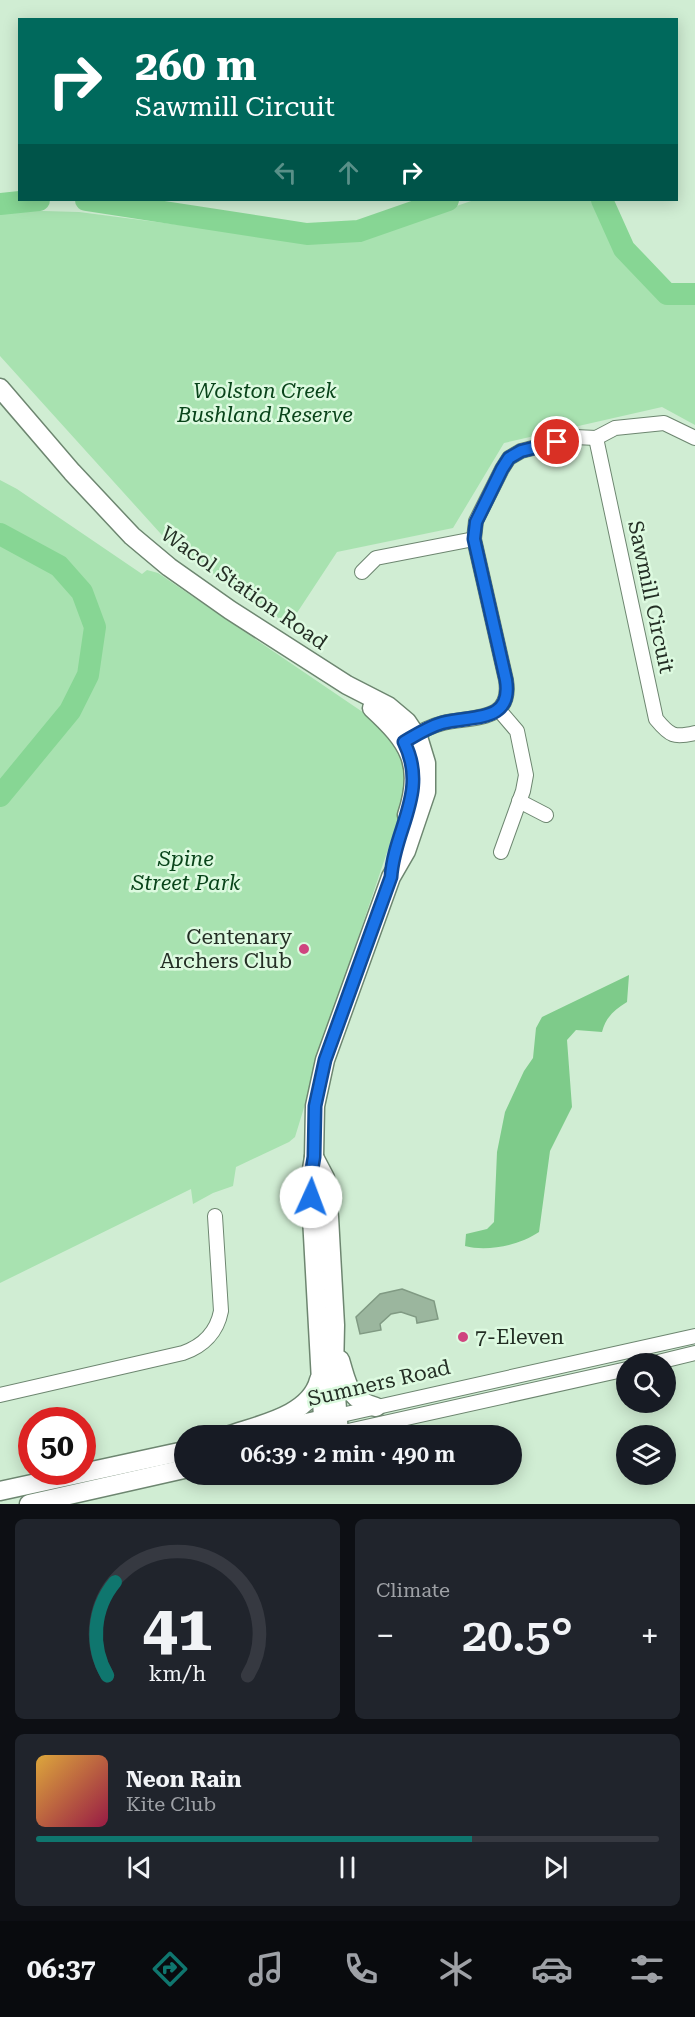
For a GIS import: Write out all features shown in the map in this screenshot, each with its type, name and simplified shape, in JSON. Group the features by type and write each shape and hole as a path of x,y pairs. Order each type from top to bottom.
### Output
{"main road":[{"name":"Wacol Station Road","path":"1,389 78,480 132,536 169,567 194,584 347,685 388,706 407,722 410,739 419,740 426,763 426,792 406,851 391,877 325,1060 315,1106 314,1157 310,1181 320,1375 329,1425"},
{"name":"Wacol Station Road","path":"314,1157 325,1178 334,1294 335,1341 330,1425"},
{"path":"335,1341 347,1384 353,1396 365,1404 376,1407"},
{"path":"257,1425 294,1410 314,1393 320,1375"},
{"path":"0,1491 174,1458"},
{"path":"29,1504 174,1459"}],"street":[{"path":"410,739 442,723 488,716 498,710 505,701 508,690 474,539 476,522 509,458 521,451 575,437 596,438 615,428 664,423 695,438"},
{"name":"Sawmill Circuit","path":"596,438 656,719 666,732 680,737 695,733"},
{"path":"362,572 376,558 474,539"},
{"path":"498,710 512,723 519,738 526,775 501,852"},
{"path":"519,801 546,815"},
{"path":"0,1395 183,1353 204,1344 219,1323 221,1311 215,1216"},
{"name":"Sumners Road","path":"337,1425 376,1407 695,1336"},
{"path":"676,1358 695,1353"},
{"name":"Sumners Road","path":"345,1425 616,1371"}],"green space":[{"name":"Wolston Creek Bushland Reserve","path":"471,201 595,201 620,254 666,304 695,303 695,425 662,407 504,443 453,528 337,552 289,625 170,544 0,356 0,215 9,210 79,212 313,242 366,237"},
{"name":"Spine Street Park","path":"0,480 17,489 142,574 147,570 158,573 367,715 391,734 407,767 404,802 337,1000 295,1137 236,1167 233,1186 213,1193 193,1204 191,1189 0,1283"},
{"path":"629,975 627,1002 611,1014 602,1032 576,1030 567,1040 572,1107 550,1151 539,1232 523,1241 494,1248 465,1246 466,1234 487,1229 494,1222 497,1152 505,1112 524,1071 533,1058 536,1028 542,1017"}],"building":[{"path":"402,1289 434,1301 438,1319 417,1323 416,1317 401,1312 391,1314 380,1324 381,1330 360,1334 356,1317 380,1294"}],"waterway":[{"path":"0,204 29,201"},
{"path":"92,201 307,234 359,231 445,201"},
{"path":"602,201 624,249 667,294 695,294"},
{"path":"0,534 59,566 82,592 95,627 88,675 70,711 0,796"}],"place":[{"name":"Centenary Archers Club","path":"304,949"},
{"name":"7-Eleven","path":"463,1337"}],"route":[{"path":"311,1197 310,1181 314,1157 317,1091 325,1060 391,877 392,862 412,798 413,772 404,742 442,723 488,716 498,710 505,701 508,690 474,539 476,522 509,458 521,451 557,442"}]}
